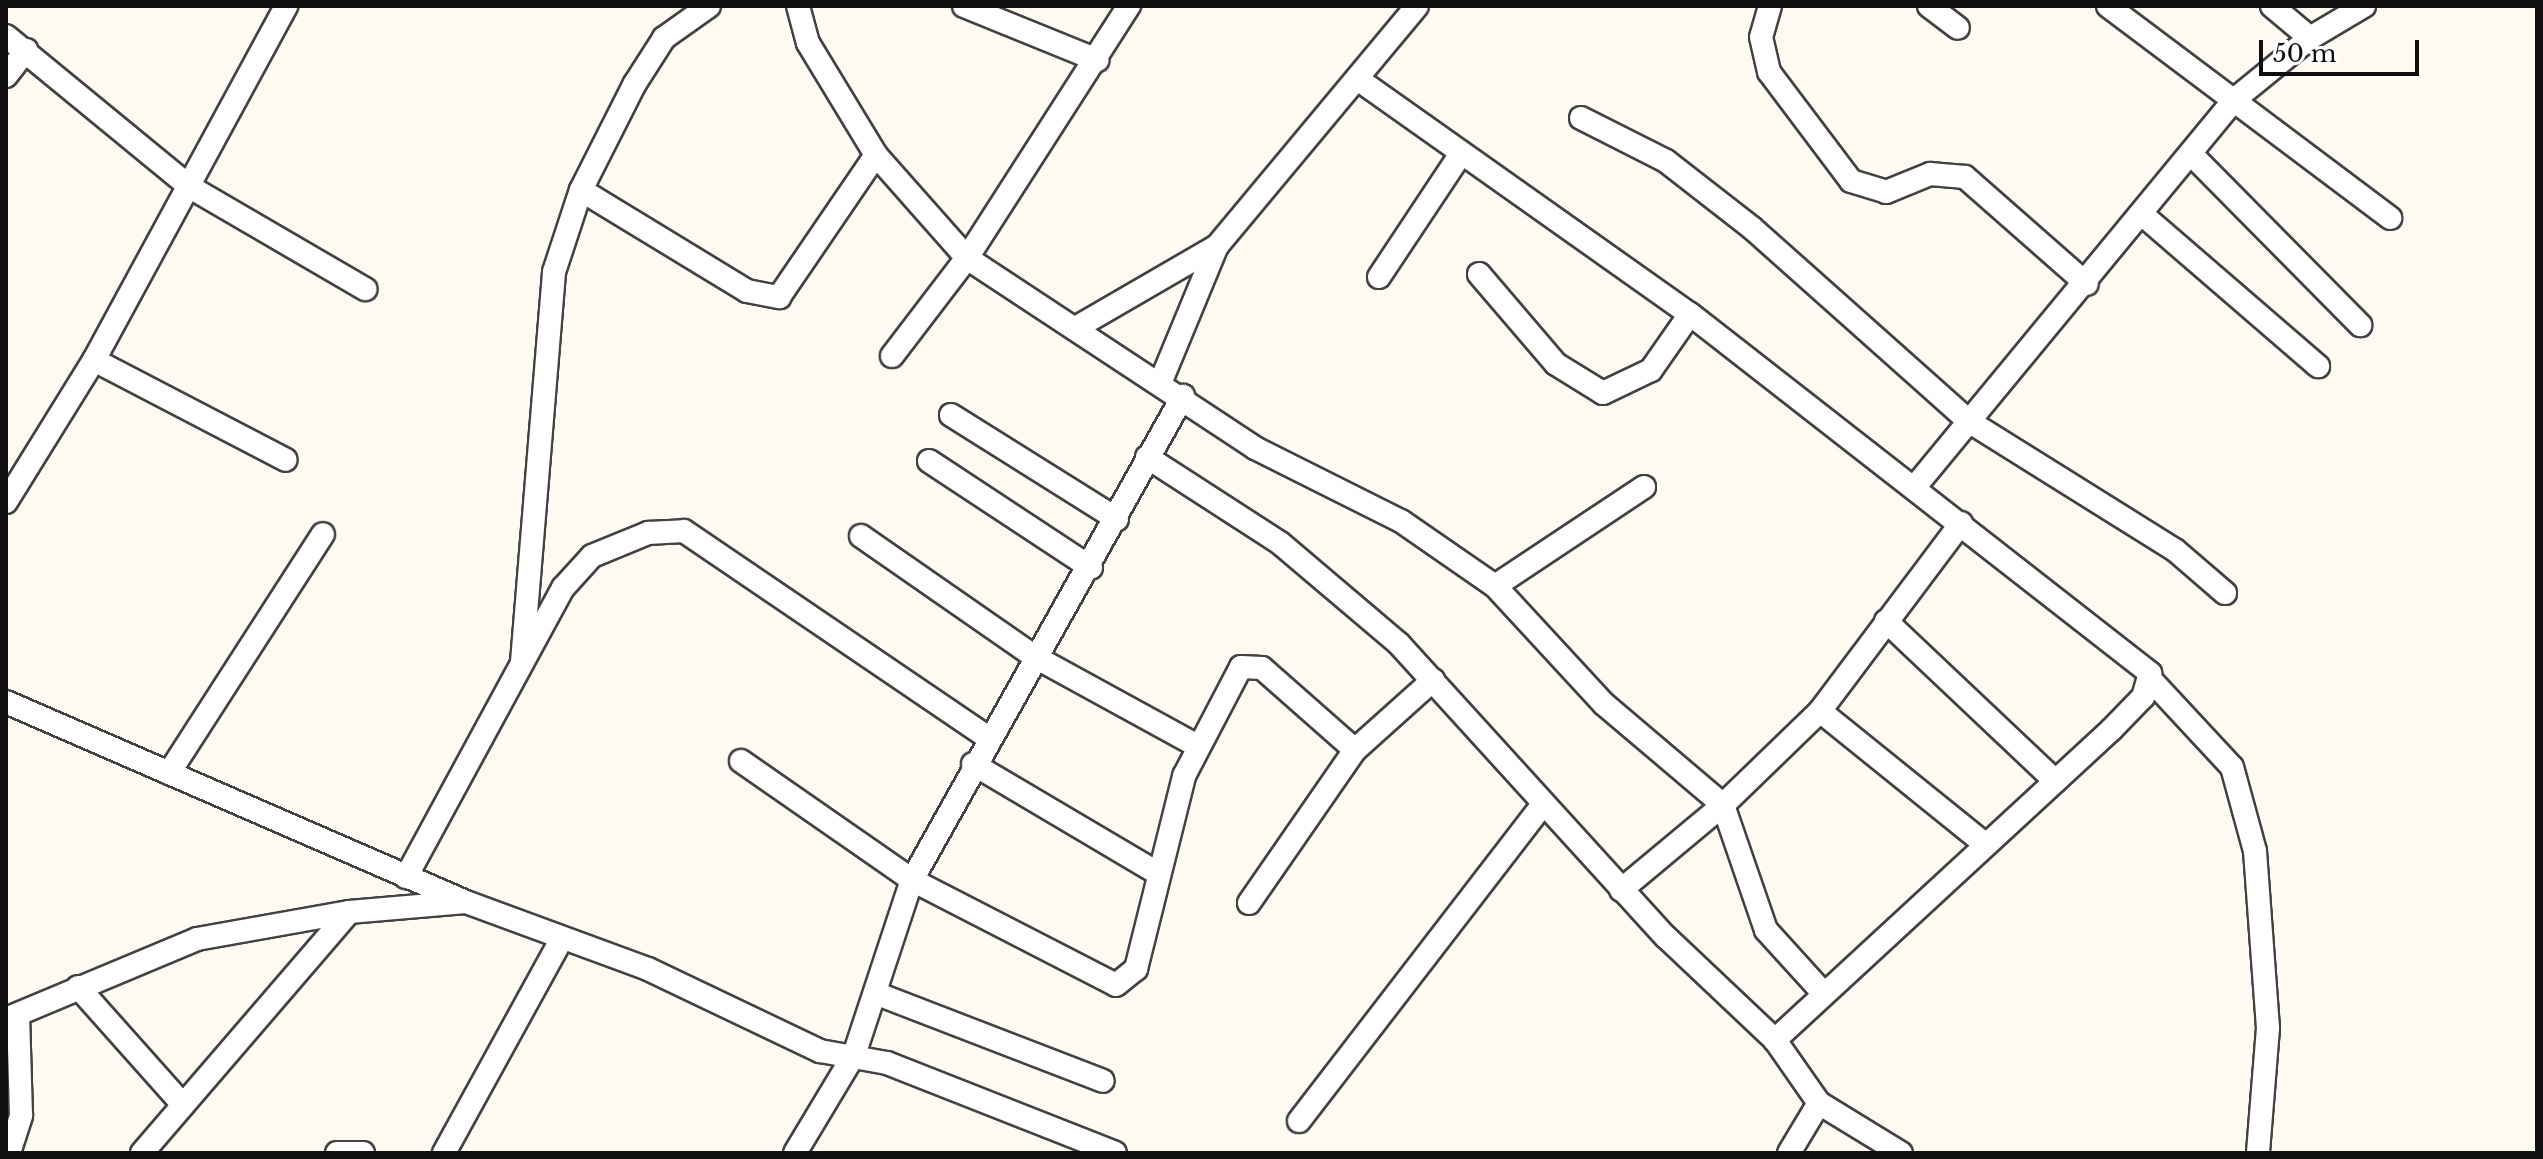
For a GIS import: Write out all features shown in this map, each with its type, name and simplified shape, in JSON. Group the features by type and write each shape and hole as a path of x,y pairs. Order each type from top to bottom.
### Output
{"street":[{"path":"6,502 94,360 286,6"},
{"path":"522,668 554,272 581,190 664,38 709,6"},
{"path":"798,6 808,43 876,155 967,258 1079,326 1303,478 1401,521 1495,586 1604,704 1723,805 1766,930 1824,994"},
{"path":"964,6 1097,60"},
{"path":"892,356 967,258 1129,6"},
{"path":"1161,381 1217,246 1359,80 1417,6"},
{"path":"1770,6 1761,37 1769,72 1851,181 1886,192 1930,174 1965,177 2087,284"},
{"path":"1929,6 1958,28"},
{"path":"2108,6 2390,218"},
{"path":"2272,6 2310,38"},
{"path":"1914,488 2144,216 2234,100 2310,38 2364,6"},
{"path":"6,36 190,187 365,289"},
{"path":"6,76 26,50"},
{"path":"1359,80 1460,155 1690,314 2132,653 2152,681 2232,767 2255,851 2268,1028 2258,1153"},
{"path":"1581,118 1653,153 1752,228 1970,422 2175,550 2225,593"},
{"path":"581,190 747,291 779,297 876,155"},
{"path":"1379,277 1460,155"},
{"path":"2193,156 2360,325"},
{"path":"2144,216 2318,366"},
{"path":"1079,326 1217,246"},
{"path":"1479,274 1556,364 1603,393 1651,370 1690,314"},
{"path":"94,360 286,460"},
{"path":"795,1153 854,1055 912,880 973,764 1091,568 1147,457 1183,396"},
{"path":"951,415 1117,519"},
{"path":"1147,457 1311,567 1433,680 1542,806 1621,890 1775,1040 1819,1103 1901,1153"},
{"path":"929,461 1091,568"},
{"path":"1495,586 1644,487"},
{"path":"1621,890 1723,805 1820,711 1961,523"},
{"path":"406,877 579,567 618,544 669,529 707,546 990,739"},
{"path":"169,773 323,534"},
{"path":"861,536 1035,657 1196,745"},
{"path":"1886,621 2055,781"},
{"path":"741,761 912,880 1103,982 1123,985 1136,969 1157,873 1196,745 1222,694 1251,663 1355,750"},
{"path":"1249,903 1355,750 1433,680"},
{"path":"1775,1040 2055,781 2152,681"},
{"path":"6,702 466,902 648,969 820,1051 854,1055 1115,1153"},
{"path":"1820,711 1986,845"},
{"path":"973,764 1157,873"},
{"path":"1299,1121 1542,806"},
{"path":"9,1153 21,1115 12,1017 197,939 349,912 466,902"},
{"path":"142,1153 349,912"},
{"path":"444,1153 562,938"},
{"path":"78,987 183,1105"},
{"path":"875,993 1103,1081"},
{"path":"1789,1153 1819,1103"},
{"path":"337,1153 363,1153"}]}
